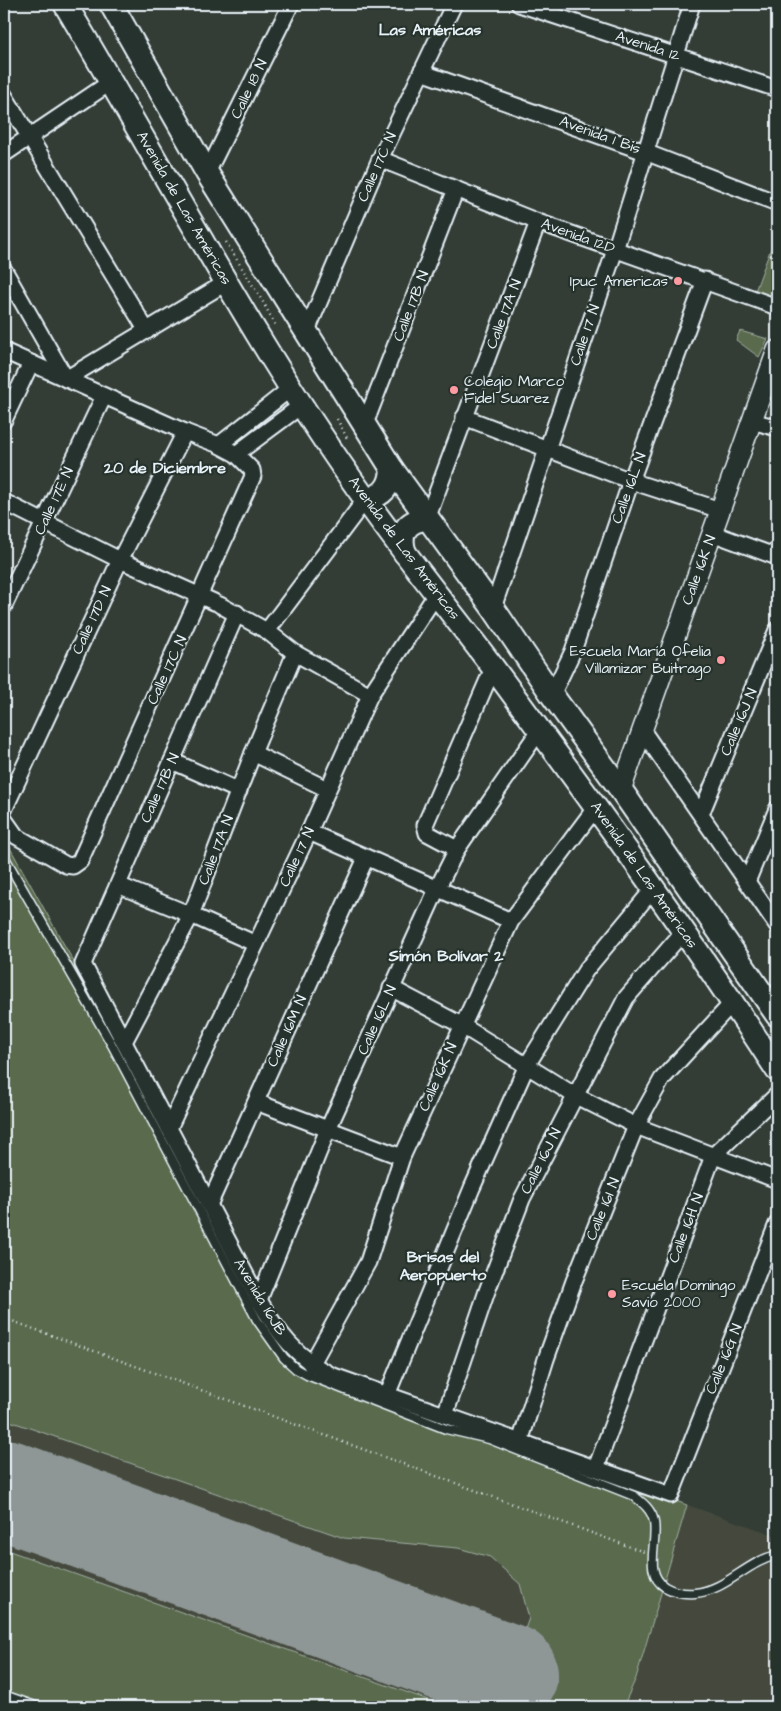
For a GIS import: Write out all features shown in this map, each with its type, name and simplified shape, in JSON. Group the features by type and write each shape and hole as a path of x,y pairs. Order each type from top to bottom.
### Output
{"main road":[{"name":"Avenida de Las Américas","path":"65,4 227,282 297,396 365,500 437,593 596,807 733,1002 777,1070"},
{"name":"Avenida de Las Américas","path":"111,4 207,173 392,469 493,608 777,1015"},
{"path":"365,500 382,493 388,486 392,469"},
{"path":"405,553 402,543 403,533 408,524 417,520 427,519"}],"street":[{"name":"Calle 18 N","path":"207,173 290,4"},
{"name":"Calle 17C N","path":"306,333 380,159 454,4"},
{"name":"Avenida 12","path":"519,4 777,89"},
{"name":"Calle 17 N","path":"493,608 546,447 615,250 692,4"},
{"name":"Avenida 1 Bis","path":"421,72 645,152 777,203"},
{"path":"4,154 112,82"},
{"path":"4,95 147,331"},
{"name":"Avenida 12D","path":"380,159 538,222 706,280 777,307"},
{"name":"Calle 17B N","path":"365,424 456,188"},
{"name":"Calle 17A N","path":"427,519 538,222"},
{"path":"4,270 9,288 66,379"},
{"name":"Calle 16L N","path":"552,695 573,651 632,481 706,280"},
{"path":"66,379 227,282"},
{"name":"Calle 16K N","path":"621,790 777,350"},
{"path":"4,351 236,454 297,396"},
{"path":"4,420 31,363"},
{"name":"Calle 17E N","path":"4,606 104,396"},
{"path":"219,445 297,396"},
{"path":"464,418 546,447 632,481 720,510"},
{"path":"752,421 777,428"},
{"name":"Calle 17D N","path":"4,810 120,560 185,432"},
{"name":"Calle 17C N","path":"4,819 16,836 66,865 73,866 80,861 211,601 253,476 252,470 236,454"},
{"path":"267,631 365,500"},
{"path":"4,502 120,560 237,613 267,631 295,653 370,695"},
{"path":"712,533 777,557"},
{"name":"Calle 17 N","path":"169,1128 309,832 370,695 437,593"},
{"name":"Calle 17B N","path":"83,964 237,613"},
{"name":"Calle 16J N","path":"701,814 777,630"},
{"name":"Calle 17A N","path":"124,1042 192,915 238,791 295,653"},
{"path":"457,849 427,833 425,825 493,668"},
{"path":"642,730 777,925"},
{"name":"Calle 16L N","path":"259,1300 328,1129 391,988 457,849 539,731"},
{"path":"253,753 327,789"},
{"path":"172,761 238,791"},
{"name":"Calle 16K N","path":"311,1365 368,1262 402,1157 461,1025 511,921 596,807"},
{"path":"747,882 777,809"},
{"path":"309,832 511,921"},
{"name":"Calle 16M N","path":"209,1205 366,858"},
{"path":"118,885 192,915 256,944"},
{"path":"387,1395 469,1197 527,1065 586,970 654,888"},
{"name":"Calle 16J N","path":"445,1415 487,1291 522,1199 574,1094 626,998 684,931"},
{"name":"Avenida 16JB","path":"83,964 273,1325 311,1365 331,1375 671,1495"},
{"path":"391,988 461,1025 574,1094 636,1126 777,1180"},
{"name":"Calle 16I N","path":"520,1442 546,1359 574,1281 636,1126 662,1080 733,1002"},
{"name":"Calle 16H N","path":"596,1468 713,1156 777,1095"},
{"path":"256,1102 402,1157"},
{"name":"Calle 16G N","path":"671,1495 777,1224"}],"lane":[{"path":"4,856 112,1045 256,1320 284,1358 296,1369 446,1429 497,1442 634,1496 648,1506 654,1522 653,1565 660,1583 680,1593 694,1593 719,1587 762,1559 777,1555"},
{"path":"4,1695 38,1707"}],"path":[{"path":"4,1318 653,1555"}],"shaded area":[{"path":"4,837 219,1234 310,1368 777,1536 777,1707 4,1707"}],"green space":[{"path":"777,232 777,302 755,291"},
{"path":"740,331 768,339 759,357 736,340"},
{"path":"4,837 90,991 219,1234 310,1367 687,1505 636,1678 623,1707 497,1707 529,1618 520,1584 490,1557 458,1548 344,1538 4,1419"},
{"path":"4,1549 448,1707 4,1707"}],"runway":[{"path":"4,1489 508,1674"}],"place":[{"name":"Ipuc Americas","path":"678,281"},
{"name":"Colegio Marco Fidel Suarez","path":"454,390"},
{"name":"Escuela María Ofelia Villamizar Buitrago","path":"721,660"},
{"name":"Escuela Domingo Savio 2000","path":"612,1294"}],"district":[{"name":"Las Américas","path":"430,30"},
{"name":"20 de Diciembre","path":"165,468"},
{"name":"Simón Bolívar 2","path":"446,956"},
{"name":"Brisas del Aeropuerto","path":"443,1266"}]}
